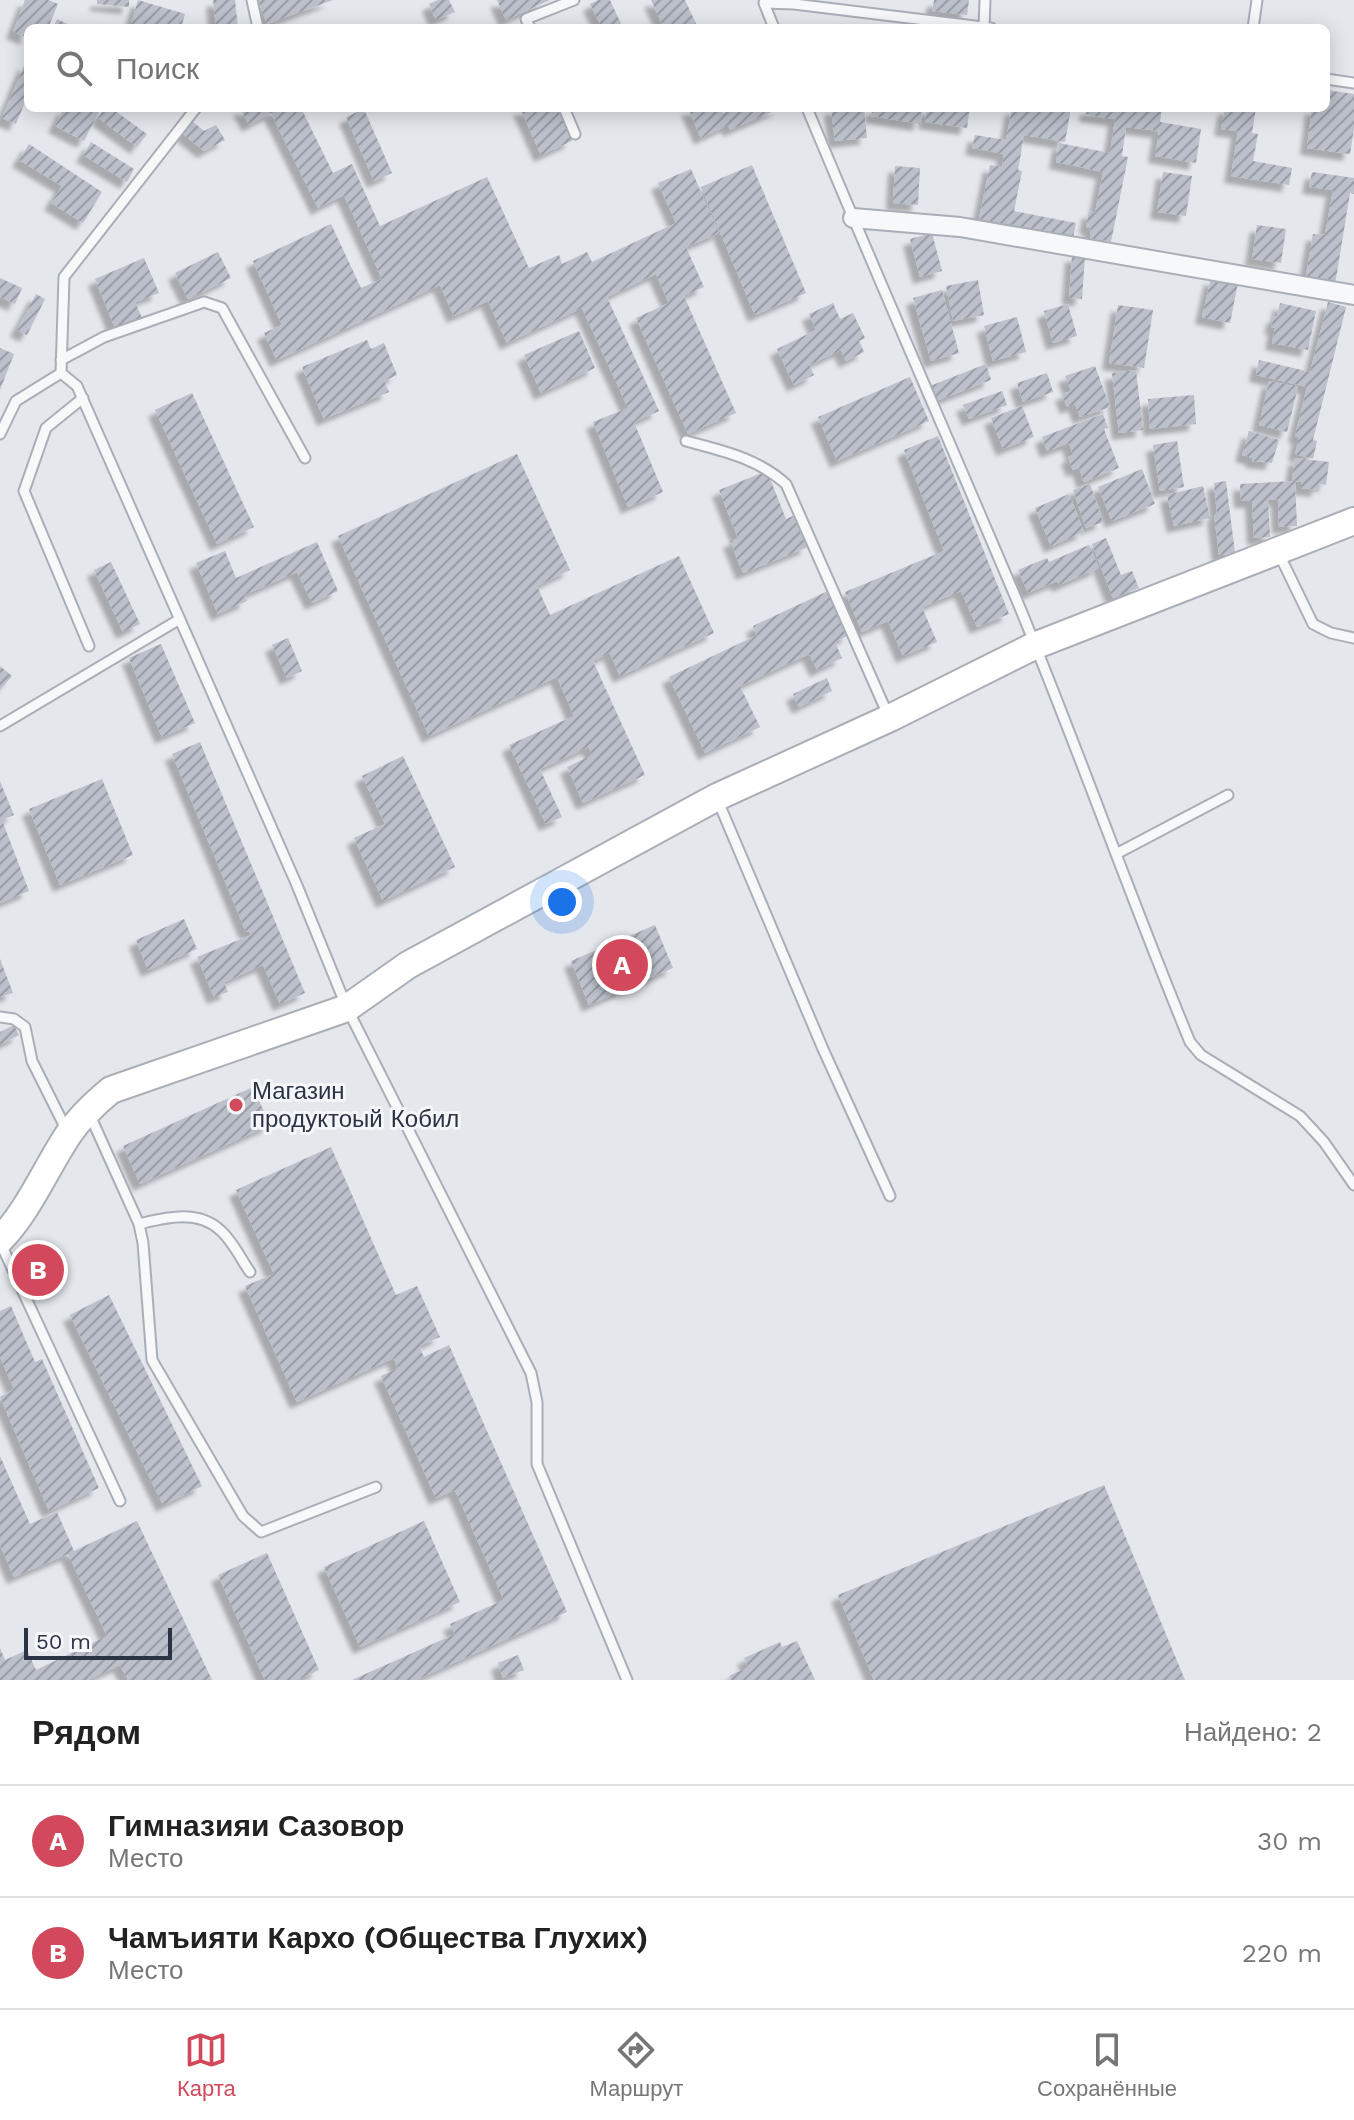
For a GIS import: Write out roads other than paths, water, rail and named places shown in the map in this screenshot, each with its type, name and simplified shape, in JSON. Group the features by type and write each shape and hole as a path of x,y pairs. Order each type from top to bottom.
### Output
{"street":[{"path":"853,218 960,227 1354,295"},
{"path":"0,1241 14,1226 68,1134 88,1110 111,1090 347,1008 408,965 717,797 890,718 1034,646 1354,521"}],"lane":[{"path":"252,0 257,24"},
{"path":"528,24 526,19 574,0"},
{"path":"984,24 985,0"},
{"path":"1254,24 1257,0"},
{"path":"772,24 763,2 959,24"},
{"path":"1330,80 1354,83"},
{"path":"61,373 64,277 193,112"},
{"path":"566,112 575,134"},
{"path":"809,112 1034,646 1190,1042 1201,1055 1300,1116 1324,1142 1354,1185"},
{"path":"61,360 104,337 204,302 222,308 305,458"},
{"path":"61,373 77,386 83,398 296,883 347,1008 531,1373 537,1402 537,1464 627,1680"},
{"path":"0,434 16,401 61,373"},
{"path":"83,398 46,428 24,491 89,646"},
{"path":"686,441 740,455 769,469 786,484 890,718"},
{"path":"1278,551 1313,624 1331,633 1354,638"},
{"path":"0,726 180,619"},
{"path":"1116,854 1228,795"},
{"path":"717,797 823,1049 890,1196"},
{"path":"0,1017 14,1019 25,1027 32,1061 68,1134"},
{"path":"88,1110 139,1224 152,1360 243,1516 261,1532 376,1487"},
{"path":"139,1224 173,1216 197,1218 220,1229 250,1272"},
{"path":"0,1241 120,1501"}],"place":[{"name":"Гимназияи Сазовор","path":"622,965"},
{"name":"Магазин продуктоый Кобил","path":"236,1105"},
{"name":"Чамъияти Кархо (Общества Глухих)","path":"38,1270"}]}
